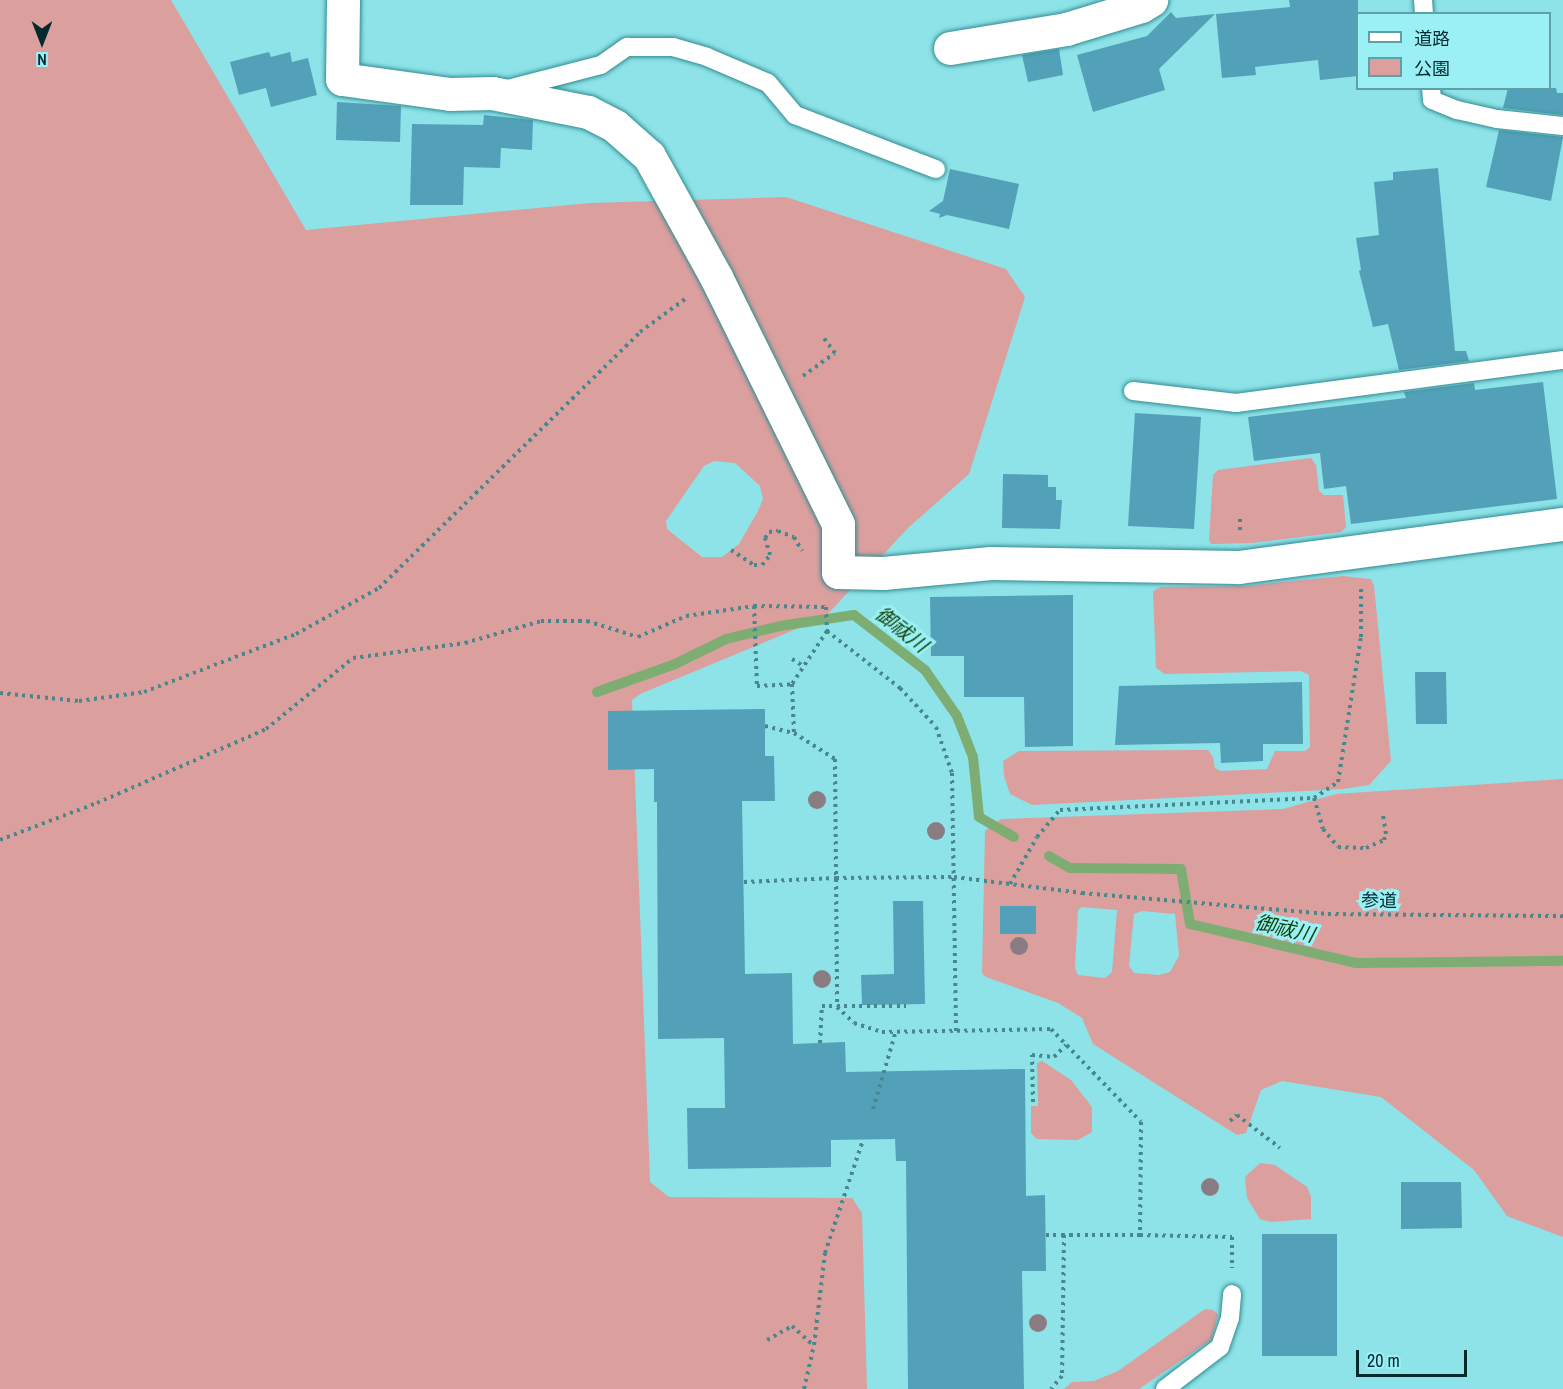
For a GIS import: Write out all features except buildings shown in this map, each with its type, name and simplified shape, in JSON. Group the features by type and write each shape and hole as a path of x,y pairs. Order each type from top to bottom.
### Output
{"street":[{"path":"343,0 342,79 450,94 492,93 588,112 615,126 649,156 716,277 838,524 838,572 883,573 991,563 1239,567 1563,524"},
{"path":"950,48 1066,29 1141,6 1151,0"}],"lane":[{"path":"492,93 601,64 627,47 673,47 707,57 768,83 795,115 936,169"},
{"path":"1431,90 1432,100 1457,110 1497,119 1563,126"},
{"path":"1133,391 1236,403 1563,360"},
{"path":"1164,1389 1220,1347 1230,1318 1232,1294"}],"path":[{"path":"0,693 79,701 144,692 296,634 379,588 640,332 716,277"},
{"path":"775,396 835,353 823,337"},
{"path":"731,550 754,565 762,564 770,555 765,538 769,532 778,531 794,537 804,554"},
{"path":"1010,884 1037,837 1060,810 1314,798 1338,782 1361,637 1361,583"},
{"path":"754,606 758,686 792,684"},
{"path":"0,840 97,803 266,729 353,658 465,643 541,621 587,621 638,637 686,616 754,606 826,610 827,628 792,684 794,733"},
{"path":"827,628 900,688 936,728 952,772 956,1030"},
{"path":"792,659 803,666"},
{"path":"765,726 794,733 835,759 837,1007 854,1023 882,1032 1051,1029 1141,1122 1140,1236"},
{"path":"1314,798 1323,829 1338,847 1366,848 1384,840 1386,834 1383,814"},
{"name":"参道","path":"744,882 836,878 954,878 1328,914 1563,916"},
{"path":"820,1043 822,1006 906,1006"},
{"path":"873,1109 896,1031"},
{"path":"1033,1102 1032,1055 1054,1057 1065,1045"},
{"path":"1230,1121 1237,1115 1280,1148"},
{"path":"804,1389 814,1345 825,1253 863,1140"},
{"path":"1046,1235 1232,1237 1232,1294"},
{"path":"1051,1389 1062,1376 1064,1235"},
{"path":"767,1340 792,1326 814,1345"}],"green space":[{"path":"0,0 171,0 306,230 590,203 786,197 1006,269 1025,297 969,474 908,528 825,617 640,694 632,700 650,1182 669,1197 852,1198 862,1213 867,1389 0,1389","holes":["714,461 735,463 760,486 763,499 739,544 722,557 702,557 667,529 666,521 704,466"]},
{"path":"1311,458 1316,465 1319,491 1324,495 1343,495 1346,527 1341,532 1252,543 1211,544 1209,540 1213,475 1218,470"},
{"path":"1343,576 1371,579 1374,585 1391,761 1369,785 1343,789 1032,805 1010,794 1004,776 1003,761 1019,751 1208,750 1213,757 1215,768 1221,771 1267,769 1275,751 1305,751 1310,747 1309,675 1301,671 1165,674 1156,668 1153,591 1161,587 1244,586"},
{"path":"1563,779 1563,1237 1507,1216 1474,1170 1381,1097 1282,1081 1261,1090 1246,1133 1237,1135 1093,1044 1082,1018 1058,1003 986,977 982,973 985,831 1001,819 1283,809 1336,794","holes":["1082,907 1117,910 1112,972 1105,978 1078,975 1075,968 1078,910","1142,911 1175,914 1179,956 1170,972 1159,975 1134,973 1129,966 1134,914"]},
{"path":"1042,1061 1071,1080 1092,1107 1092,1132 1078,1140 1037,1139 1031,1133 1031,1106 1038,1106 1037,1063"},
{"path":"1260,1163 1275,1165 1307,1187 1311,1197 1311,1219 1270,1222 1260,1219 1247,1198 1245,1177"},
{"path":"1205,1309 1213,1310 1218,1314 1212,1339 1139,1389 1064,1389 1072,1382 1094,1381 1118,1371"}],"waterway":[{"name":"御祓川","path":"597,692 675,664 726,639 780,626 854,615 925,670 957,716 973,757 979,817 1014,837"},
{"name":"御祓川","path":"1049,856 1070,868 1181,869 1190,924 1356,963 1563,961"}]}
